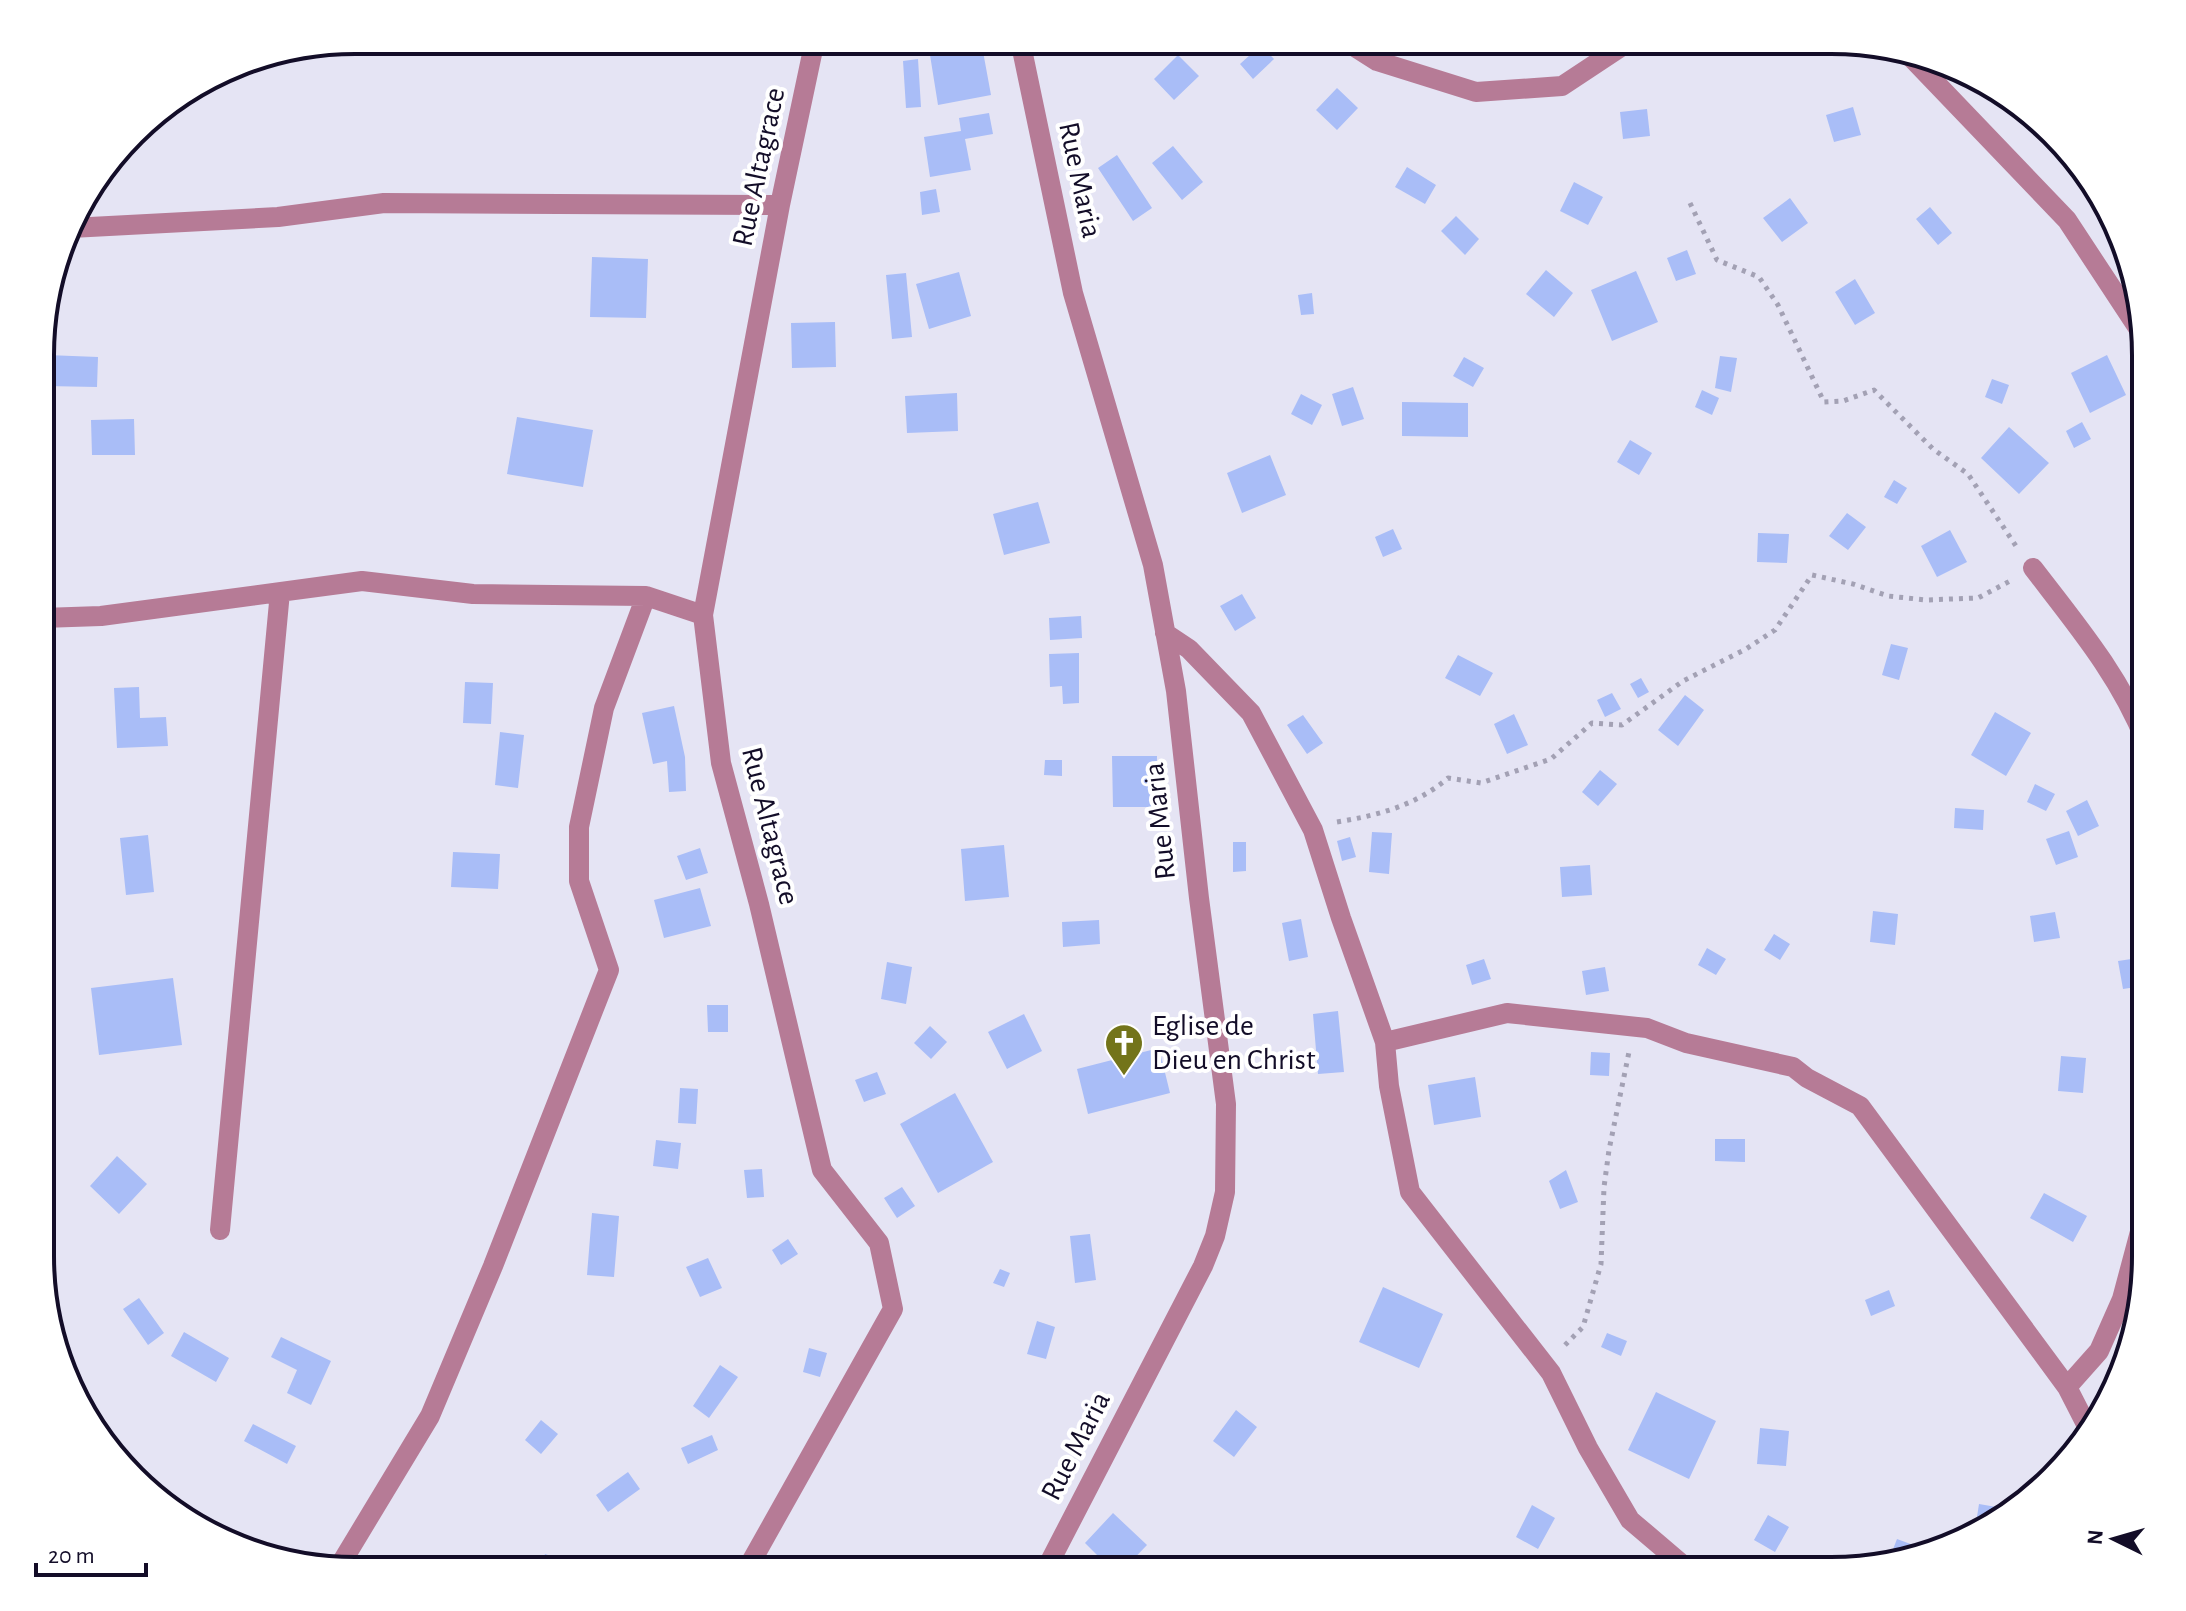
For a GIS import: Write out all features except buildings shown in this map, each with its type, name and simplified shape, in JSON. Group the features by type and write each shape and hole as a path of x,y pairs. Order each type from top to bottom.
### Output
{"street":[{"name":"Rue Altagrace","path":"754,1557 893,1309 879,1243 822,1170 759,904 721,763 703,615 780,205 812,54"},
{"name":"Rue Maria","path":"1023,54 1073,293 1153,565 1176,691 1226,1104 1225,1192 1215,1236 1203,1266 1052,1557"},
{"path":"1366,54 1377,61 1476,92 1562,86 1610,54"},
{"path":"1921,68 2067,220 2129,314"},
{"path":"83,227 278,217 384,203 780,205"},
{"path":"2033,568 2101,656 2132,709"},
{"path":"54,618 101,616 362,581 473,594 646,596 703,615"},
{"path":"220,1230 280,592"},
{"path":"345,1557 430,1416 504,1240 609,970 579,881 579,827 604,708 646,596"},
{"path":"1165,633 1189,649 1251,713 1313,830 1385,1042 1389,1086 1410,1192 1545,1364 1588,1448 1630,1520 1674,1557"},
{"path":"1385,1042 1507,1013 1647,1028 1686,1043 1793,1067 1807,1078 1860,1106 2067,1387 2084,1419"},
{"path":"2067,1387 2099,1351 2122,1299 2132,1263"}],"path":[{"path":"1313,830 1408,805 1448,778 1481,783 1551,759 1592,723 1622,725 1683,681 1746,649 1775,630 1812,575 1888,596 1926,600 1978,598 2033,568 2002,529 1968,474 1933,449 1874,390 1843,401 1824,402 1778,305 1759,277 1717,260 1690,203"},
{"path":"1545,1364 1583,1327 1601,1264 1604,1187 1633,1027"}],"place":[{"name":"Eglise de Dieu en Christ","path":"1124,1077"}]}
